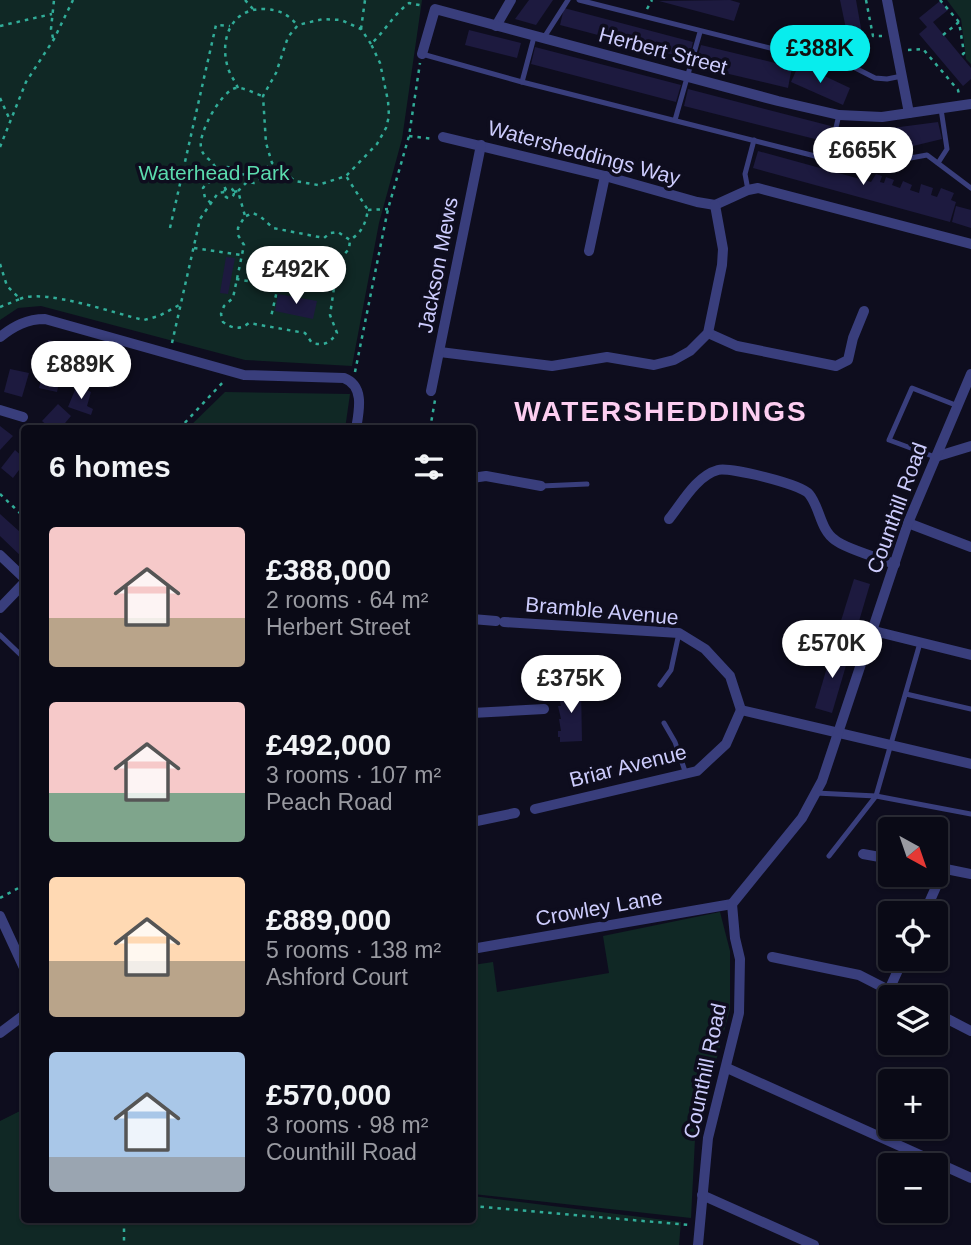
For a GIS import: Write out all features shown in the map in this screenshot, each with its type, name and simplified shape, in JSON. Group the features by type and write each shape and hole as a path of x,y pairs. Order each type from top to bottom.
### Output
{"street":[{"path":"496,26 511,0"},
{"path":"887,0 909,113"},
{"path":"422,54 435,5"},
{"name":"Herbert Street","path":"435,5 539,38 839,115 882,117 971,104"},
{"name":"Watersheddings Way","path":"443,137 715,205"},
{"name":"Jackson Mews","path":"430,391 481,145"},
{"path":"589,251 605,176"},
{"path":"440,352 552,366 607,357 654,365 674,360 690,351 708,333 723,249 715,205 748,190 758,188 971,244"},
{"path":"708,333 737,346 836,366 848,360 864,311"},
{"path":"0,337 17,325 45,319 244,374 350,380 359,396 356,425"},
{"name":"Counthill Road","path":"698,1245 708,1138 739,1013 740,960 732,904 802,818 816,793 874,631 908,523 971,374"},
{"path":"0,410 23,417"},
{"path":"935,457 971,446"},
{"path":"669,519 700,480 719,470 789,482 804,488 810,494 824,527 835,540 894,564"},
{"path":"476,477 485,476 541,486"},
{"path":"908,523 971,547"},
{"path":"0,555 21,578"},
{"path":"0,608 21,584"},
{"name":"Bramble Avenue","path":"476,619 679,633 705,649 730,676 741,710"},
{"path":"874,631 971,654"},
{"path":"476,713 544,709"},
{"path":"741,710 971,764"},
{"name":"Briar Avenue","path":"535,809 697,771 726,744 741,710"},
{"path":"476,821 515,813"},
{"path":"863,853 878,856"},
{"path":"948,870 971,874"},
{"name":"Crowley Lane","path":"476,948 732,904"},
{"path":"0,916 21,948"},
{"path":"772,957 859,975 879,985"},
{"path":"0,1033 21,1017"},
{"path":"948,1019 971,1031"},
{"path":"727,1068 971,1178"},
{"path":"702,1195 814,1245"}],"lane":[{"path":"522,82 539,38 568,0"},
{"path":"579,0 794,54 806,43 875,78 902,76"},
{"path":"675,121 700,32"},
{"path":"422,54 823,158 833,154 888,162 928,155 971,188"},
{"path":"938,163 947,149 941,109"},
{"path":"829,156 839,115"},
{"path":"748,190 745,174 754,140"},
{"path":"935,457 889,440 912,388 958,406"},
{"path":"541,486 587,484"},
{"path":"660,685 671,670 679,633"},
{"path":"0,635 21,655"},
{"path":"830,856 876,796 920,643"},
{"path":"906,694 971,709"},
{"path":"664,723 675,741 685,774"},
{"path":"816,793 876,796 971,814"}],"path":[{"path":"54,0 54,39"},
{"path":"0,147 26,82 54,39 73,0"},
{"path":"245,0 253,9"},
{"path":"362,29 365,0"},
{"path":"866,0 873,36 882,36"},
{"path":"940,0 959,22 964,53 961,56"},
{"path":"371,44 409,3 435,5"},
{"path":"238,88 228,68 226,37 230,26 243,13 253,9 272,9 287,14 298,25"},
{"path":"0,26 52,14"},
{"path":"323,19 341,20 362,29 380,63 389,116 386,128 377,144 346,176 318,185 295,181 272,163 266,143 262,96 276,73 288,37 298,25 323,19"},
{"path":"943,35 959,22"},
{"path":"170,228 215,25 230,26"},
{"path":"908,50 923,49 958,90 959,99"},
{"path":"350,380 359,358 388,209 409,136 422,54"},
{"path":"249,181 230,198 214,165 205,157 201,146 202,135 220,100 228,91 238,88 262,96"},
{"path":"0,98 10,120"},
{"path":"409,136 434,139 443,137"},
{"path":"249,181 258,181 259,174 272,163"},
{"path":"211,204 205,198 203,188 227,167 235,168 240,174 248,175 252,171 259,174"},
{"path":"248,175 249,181"},
{"path":"346,176 368,210 364,227 350,240 349,249 338,261 330,315 337,333 326,344 312,343 305,333 250,323 243,328 236,328 223,322 221,313 223,306 233,298 242,255 244,245 238,235 238,228 245,216 253,213 273,228 324,238 330,233 338,232 350,240"},
{"path":"170,353 200,219 218,193 230,188 236,191 245,216"},
{"path":"368,210 388,209"},
{"path":"194,248 242,255"},
{"path":"0,264 7,286 20,299"},
{"path":"236,279 278,286 271,317"},
{"path":"0,307 29,295 51,297 144,320 159,316 181,304"},
{"path":"182,425 234,372"},
{"path":"430,391 436,402 431,425"},
{"path":"0,494 21,514"},
{"path":"0,898 21,887"},
{"path":"476,1206 700,1226"},
{"path":"124,1223 124,1245"}],"green space":[{"name":"Waterhead Park","path":"0,0 422,0 402,139 379,223 352,366 245,360 41,306 18,308 0,320"},
{"path":"947,0 971,0 971,64 966,59 961,19"},
{"path":"225,392 350,394 346,425 191,425"},
{"path":"720,912 730,951 730,1009 695,1139 691,1218 476,1194 476,965 493,962 497,992 609,973 603,936"},
{"path":"21,1110 21,1223 476,1223 476,1196 681,1222 679,1245 0,1245 0,1121"}],"building":[{"path":"529,0 553,0 536,25 515,19"},
{"path":"730,0 740,3 734,21 659,1"},
{"path":"840,0 856,0 864,45 850,48"},
{"path":"940,1 948,10 933,22 971,68 971,79 963,86 919,34 927,27 919,18"},
{"path":"564,8 693,42 689,59 560,25"},
{"path":"469,30 521,43 517,58 465,45"},
{"path":"701,45 792,67 788,88 695,66"},
{"path":"535,47 681,85 676,102 531,64"},
{"path":"799,64 850,88 843,105 791,82"},
{"path":"688,89 831,126 827,142 684,106"},
{"path":"938,122 942,139 913,146 861,149 835,145 841,128 869,131"},
{"path":"758,151 871,182 876,174 882,176 880,182 884,183 886,177 894,180 892,185 900,188 903,181 912,185 910,190 919,193 921,184 933,188 931,195 937,197 941,188 954,193 951,200 956,202 950,222 753,168"},
{"path":"956,206 971,210 971,228 952,222"},
{"path":"226,257 235,258 228,294 220,293"},
{"path":"278,294 317,301 313,319 275,311"},
{"path":"48,340 110,354 109,359 118,361 111,388 36,371 40,357 44,358"},
{"path":"10,369 29,373 22,397 4,392"},
{"path":"42,374 60,378 57,392 39,388"},
{"path":"77,385 91,392 87,406 93,409 91,415 68,407"},
{"path":"58,404 71,416 63,425 46,425 42,421"},
{"path":"0,426 13,436 0,450"},
{"path":"15,450 21,455 21,472 19,470 13,478 1,468"},
{"path":"0,514 21,531 21,556 0,536"},
{"path":"854,579 870,584 852,645 835,640"},
{"path":"833,647 850,652 832,713 815,708"},
{"path":"561,688 581,688 582,741 560,742 558,737 561,719 558,706 561,706 558,693 561,693"}],"district":[{"name":"WATERSHEDDINGS","path":"661,411"}]}
